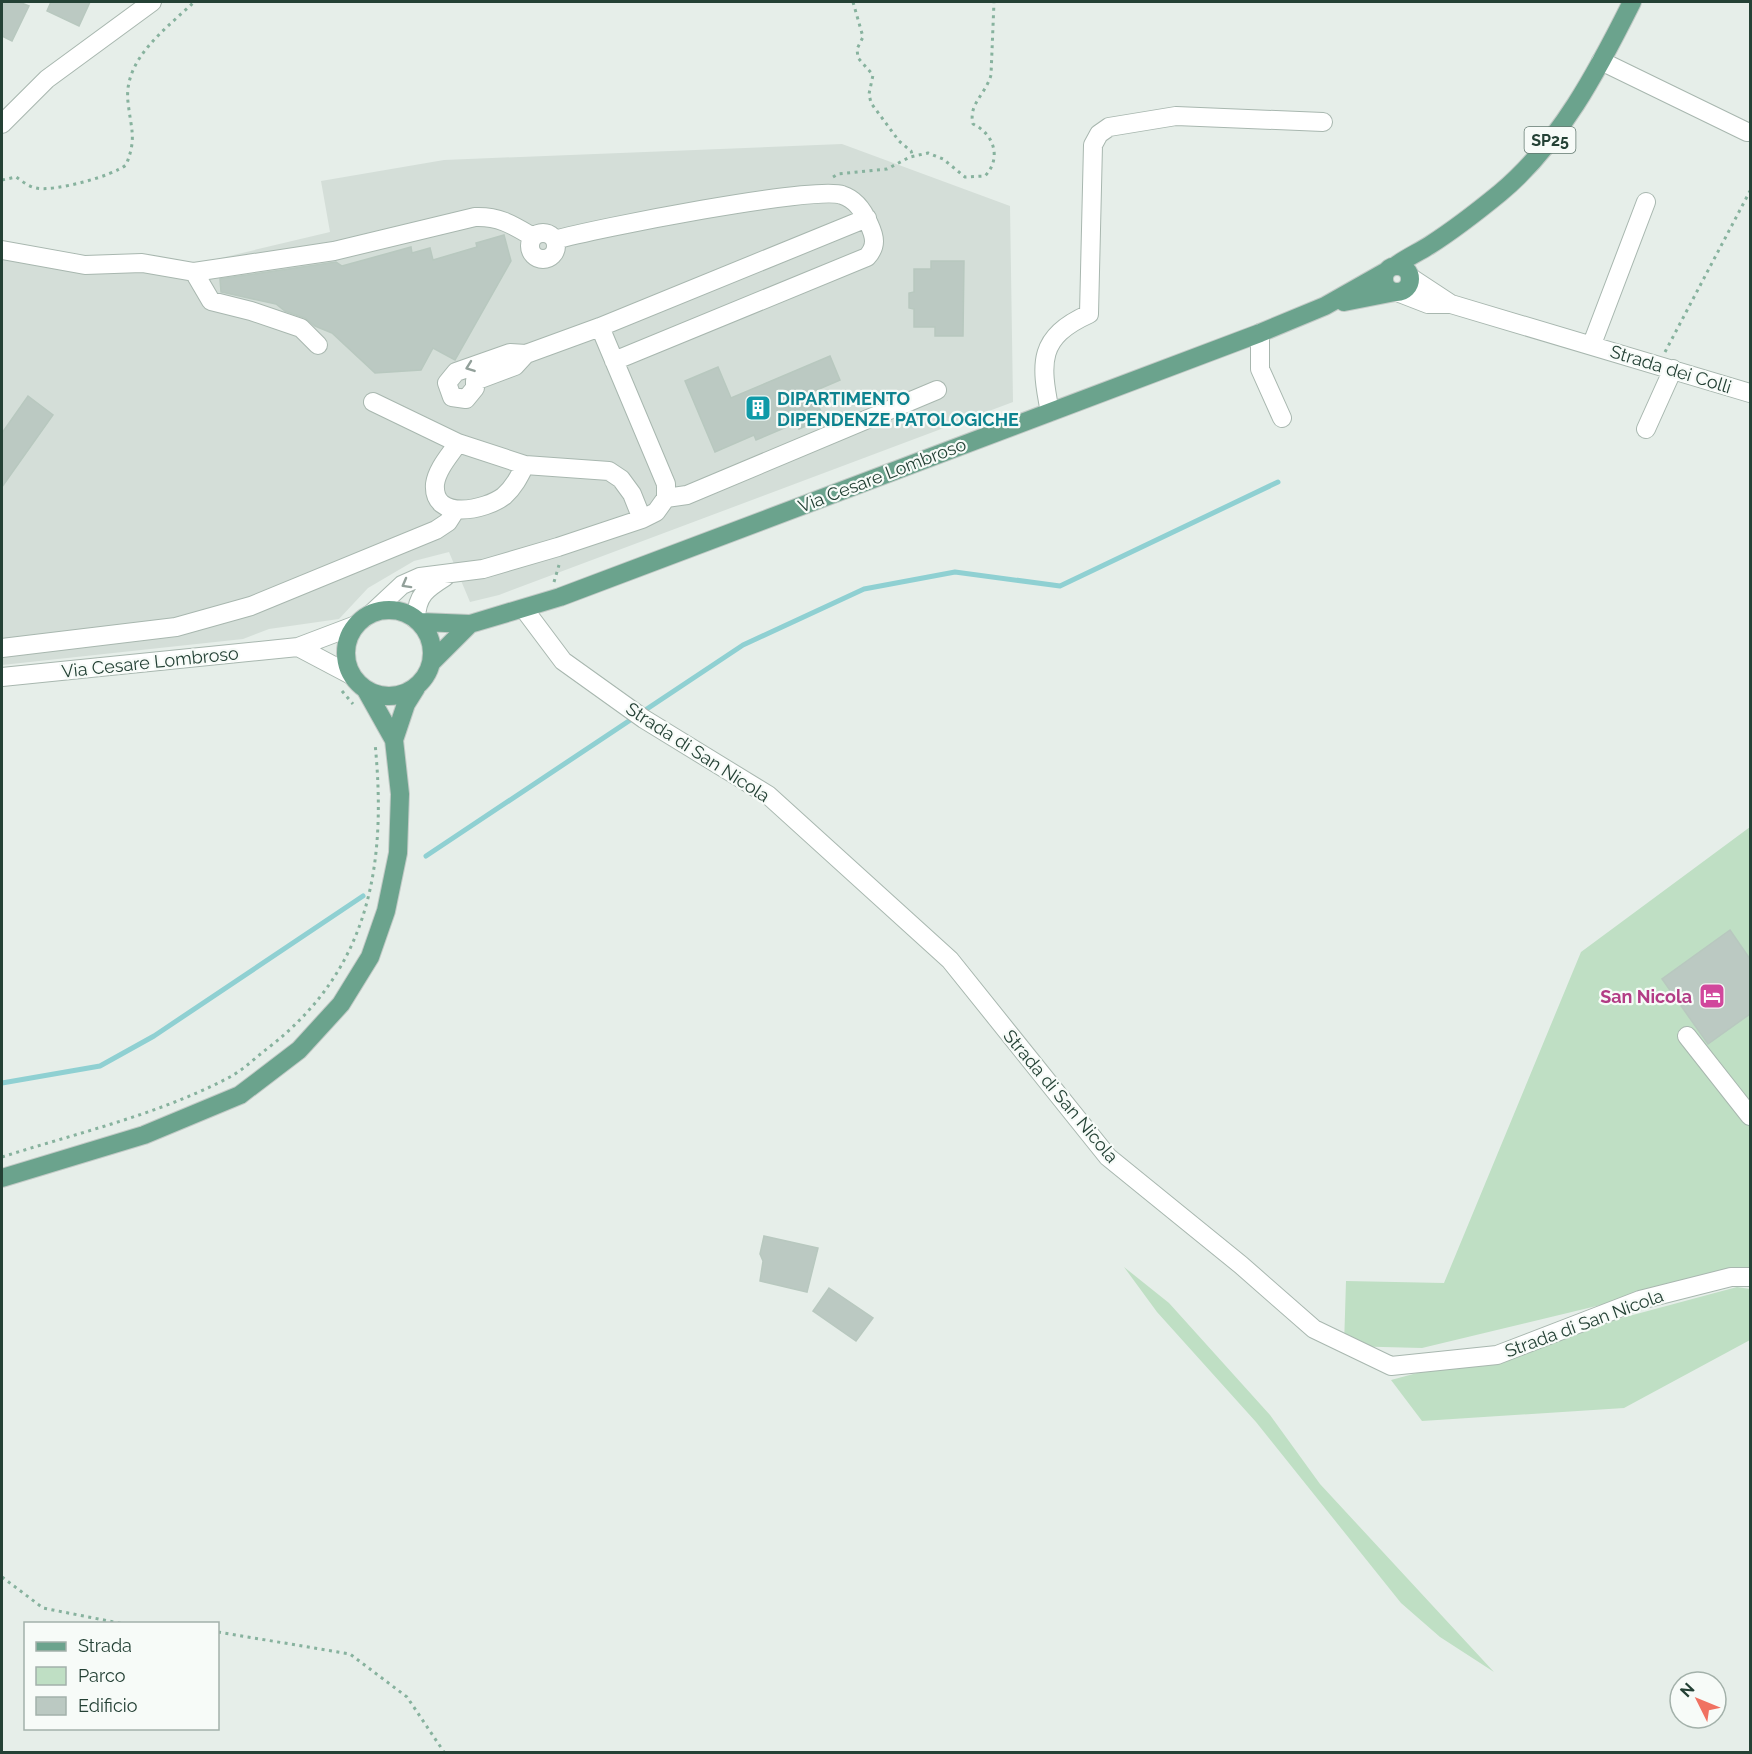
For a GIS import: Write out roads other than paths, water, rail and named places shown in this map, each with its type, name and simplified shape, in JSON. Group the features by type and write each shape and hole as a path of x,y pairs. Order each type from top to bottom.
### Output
{"main road":[{"name":"SP25","path":"1400,273 1430,245 1502,191 1532,162 1565,120 1601,61 1632,2"},
{"name":"Via Cesare Lombroso","path":"418,620 470,624 524,609 1260,333 1400,273"},
{"path":"1396,292 1385,284 1400,273"},
{"name":"Via Cesare Lombroso","path":"1325,306 1396,292"},
{"path":"394,740 406,704 429,672 432,662 431,640 418,620 395,610 372,613 356,625 347,643 344,679 386,697 406,693 416,688"},
{"name":"Via Cesare Lombroso","path":"432,662 470,624"},
{"path":"2,1178 144,1135 240,1095 298,1050 341,1004 370,957 386,911 398,853 400,794 394,740 366,690"}],"street":[{"path":"2,123 47,79 152,2"},
{"path":"1601,61 1747,132"},
{"path":"1050,412 1044,380 1045,357 1056,333 1089,314 1093,145 1099,134 1109,127 1176,116 1323,122"},
{"path":"2,250 85,265 142,263 194,272 334,251 475,217 491,216 504,220 533,237 542,232 555,240 772,199 820,193 841,194 856,204 867,218 875,237 872,250 867,257 614,361"},
{"name":"Strada dei Colli","path":"1592,344 1647,202"},
{"path":"526,354 600,327 867,218"},
{"path":"194,272 211,301 302,328 318,345"},
{"name":"Strada dei Colli","path":"1400,273 1451,303 1750,393"},
{"name":"Strada dei Colli","path":"1396,292 1428,304 1451,303"},
{"path":"372,613 402,585 420,577 449,574 517,560 642,519 656,512 666,498 666,484 600,327"},
{"path":"1260,333 1260,369 1282,418"},
{"path":"1646,429 1667,367"},
{"path":"666,498 687,495 937,390"},
{"path":"373,402 458,443 525,465 609,471 621,479 632,495 642,519"},
{"path":"458,443 439,471 435,484 438,496 455,511 463,512 502,498 514,485 525,465"},
{"path":"2,648 176,627 251,606 436,530 448,522 455,511"},
{"path":"418,620 417,601 425,589 449,574"},
{"name":"Strada di San Nicola","path":"524,609 563,661 644,719 768,795 941,952 1108,1157 1241,1265 1314,1329 1391,1366 1497,1355 1640,1300 1731,1277 1750,1276"},
{"name":"Via Cesare Lombroso","path":"2,677 298,647 356,625"},
{"path":"298,647 344,679"},
{"path":"1687,1036 1750,1116"}],"waterway":[{"path":"426,856 743,645 864,589 955,572 1060,586 1278,482"},
{"path":"2,1083 100,1066 154,1036 363,896"}],"place":[{"name":"DIPARTIMENTO DIPENDENZE PATOLOGICHE","path":"758,408"},
{"name":"San Nicola","path":"1712,996"}]}
